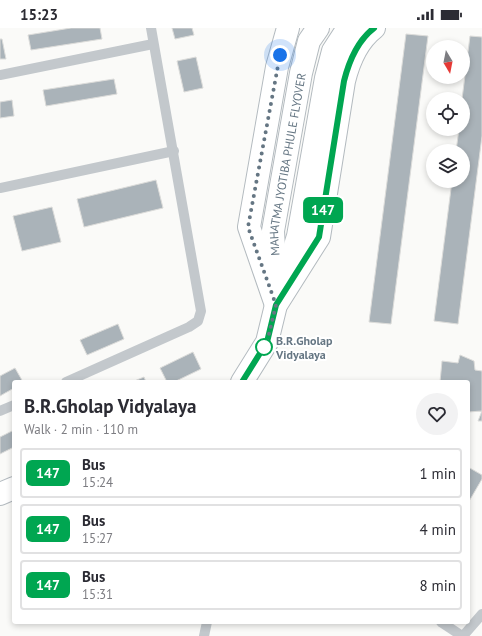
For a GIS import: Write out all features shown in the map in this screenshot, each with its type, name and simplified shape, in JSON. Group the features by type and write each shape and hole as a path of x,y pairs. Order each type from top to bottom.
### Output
{"main road":[{"path":"276,305 248,227 277,67 288,28"},
{"name":"MAHATMA JYOTIBA PHULE FLYOVER","path":"276,305 273,231 301,72 309,41 318,28"},
{"path":"244,380 267,342 276,305 298,236 329,64 333,51 348,28"},
{"path":"276,305 319,237 344,81 350,59 367,34 374,28"},
{"path":"0,494 12,489"}],"lane":[{"path":"70,380 189,327 198,321 201,310 151,28"},
{"path":"0,75 153,44"},
{"path":"0,188 174,151"},
{"path":"0,411 12,406"},
{"path":"444,624 462,636 482,614"},
{"path":"204,636 206,624"}],"building":[{"path":"71,28 100,28 102,39 31,50 28,35"},
{"path":"172,28 192,28 194,35 175,39"},
{"path":"406,34 428,36 427,40 426,40 426,52 391,324 369,322"},
{"path":"470,36 482,37 482,136 458,324 434,321 451,188 470,188 470,144 457,144 458,136 470,136 470,92 463,92 464,84 470,84"},
{"path":"0,39 2,39 6,59 0,59"},
{"path":"196,57 203,88 184,92 177,61"},
{"path":"114,79 117,94 46,106 43,90"},
{"path":"12,100 14,116 0,118 0,102"},
{"path":"156,180 163,208 84,227 77,199"},
{"path":"52,207 61,242 22,251 13,216"},
{"path":"118,324 124,339 87,355 80,340"},
{"path":"193,352 201,369 178,380 166,380 160,368"},
{"path":"460,355 474,361 475,370 482,371 482,411 470,412 470,380 440,380 442,361 458,363"},
{"path":"15,368 22,380 12,380 12,389 0,396 0,376"},
{"path":"144,377 145,380 137,380"},
{"path":"482,411 482,421 478,421"},
{"path":"12,431 12,448 0,454 0,437"},
{"path":"470,468 482,475 482,479 470,500"}],"bus line":[{"name":"147","path":"244,380 267,342 276,305 319,237 344,81 350,59 367,34 374,28"}],"place":[{"name":"B.R.Gholap Vidyalaya","path":"264,347"}],"route":[{"path":"264,347 267,342 276,305 248,227 280,55"}]}
